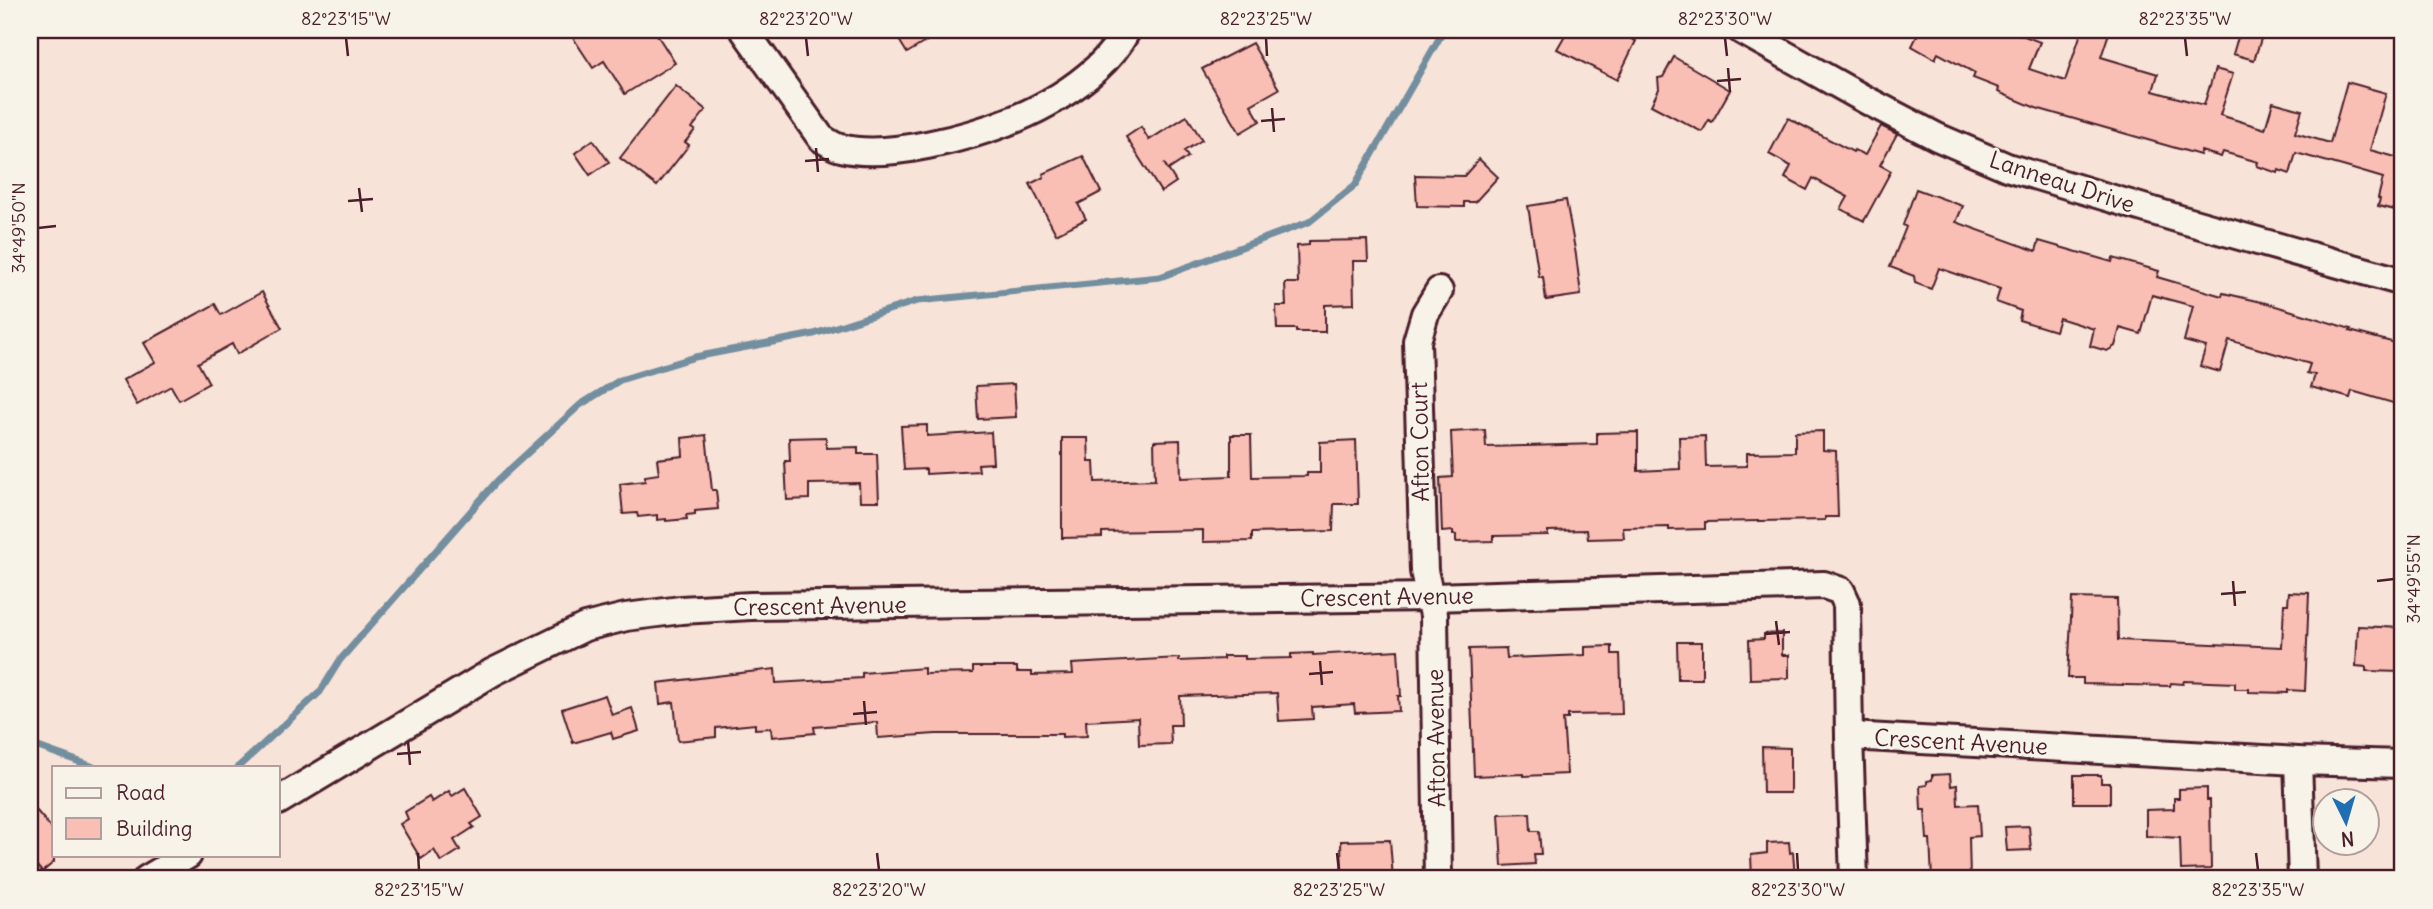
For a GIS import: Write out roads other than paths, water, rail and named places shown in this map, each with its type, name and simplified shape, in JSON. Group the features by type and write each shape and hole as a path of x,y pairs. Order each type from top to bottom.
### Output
{"street":[{"path":"744,30 821,138 838,148 860,151 902,149 949,140 1015,119 1074,86 1099,67 1127,30"},
{"name":"Lanneau Drive","path":"1741,30 1937,137 2007,167 2403,282"},
{"name":"Afton Court","path":"1432,597 1424,571 1418,341 1425,313 1439,291"},
{"name":"Crescent Avenue","path":"280,800 493,672 584,627 626,617 681,610 751,606 1432,597 1824,585 1841,591 1847,604 1849,736 2298,761 2403,764"},
{"name":"Afton Avenue","path":"1432,597 1438,879"},
{"path":"1849,736 1854,879"},
{"path":"2298,761 2302,879"},
{"path":"148,879 186,856"}],"waterway":[{"path":"239,766 320,692 340,660 498,480 580,405 620,380 695,357 814,334 917,301 1160,277 1309,222 1355,185 1444,30"},
{"path":"30,744 91,766"}]}
